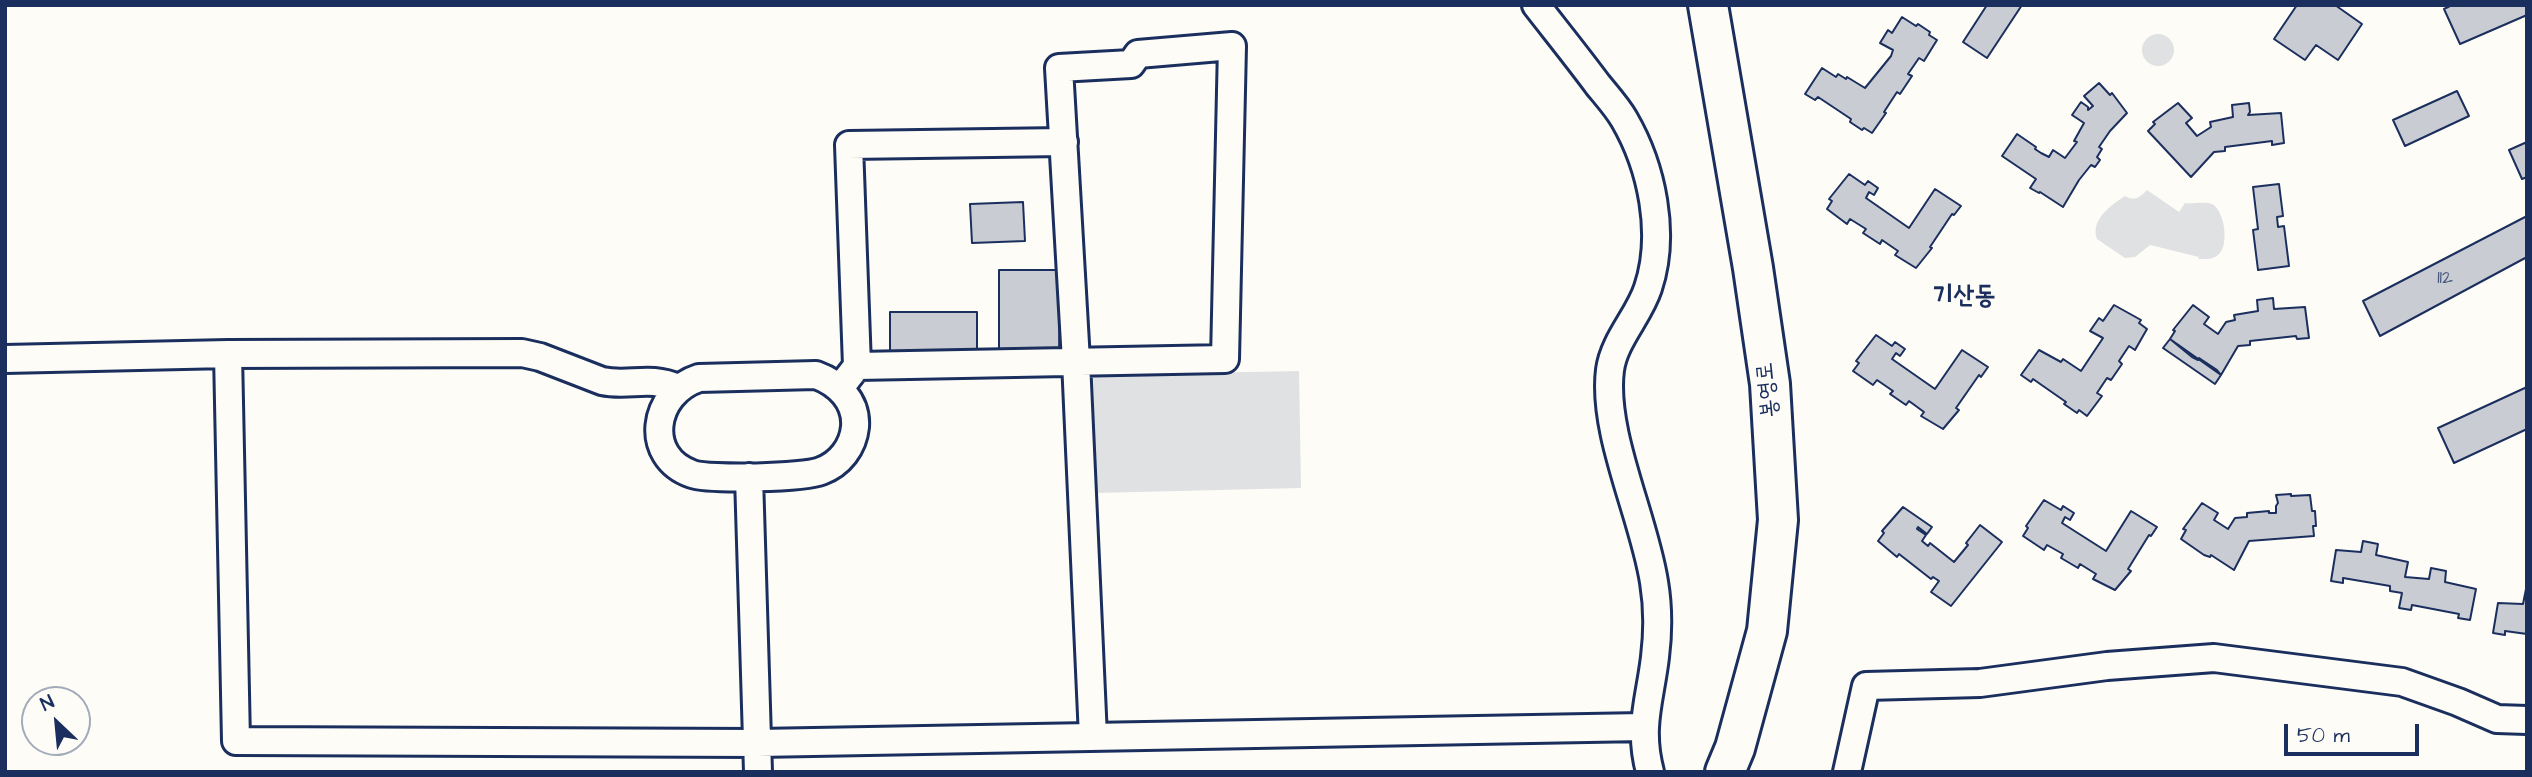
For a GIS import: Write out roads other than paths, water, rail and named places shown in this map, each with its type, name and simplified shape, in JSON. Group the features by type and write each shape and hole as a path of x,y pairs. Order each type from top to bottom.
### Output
{"highway":[{"name":"봉영로","path":"1708,5 1770,384 1778,520 1767,631 1735,748 1725,772"}],"street":[{"path":"1536,5 1624,119 1641,156 1651,191 1656,223 1655,254 1648,289 1616,354 1611,368 1610,385 1610,410 1654,583 1657,622 1655,656 1643,727 1645,754 1650,772"},
{"path":"858,366 1076,361 1225,359 1231,46 1138,54 1131,64 1059,68 1076,361 1093,737"},
{"path":"840,388 858,366 849,145 1064,142"},
{"path":"5,359 228,354 522,353 540,357 602,381 612,383 649,380 678,388"},
{"path":"228,354 236,741 758,743 1643,727"},
{"path":"816,375 828,379 840,388 848,397 854,412 855,426 849,447 839,461 821,471 809,474 706,477 691,474 680,467 669,457 662,443 660,421 666,401 678,388 699,378 816,375"},
{"path":"749,477 758,772"},
{"path":"1847,772 1867,686 1980,683 2168,660 2214,658 2402,682 2497,719 2527,720"}],"district":[{"name":"기산동","path":"1964,298"}]}
